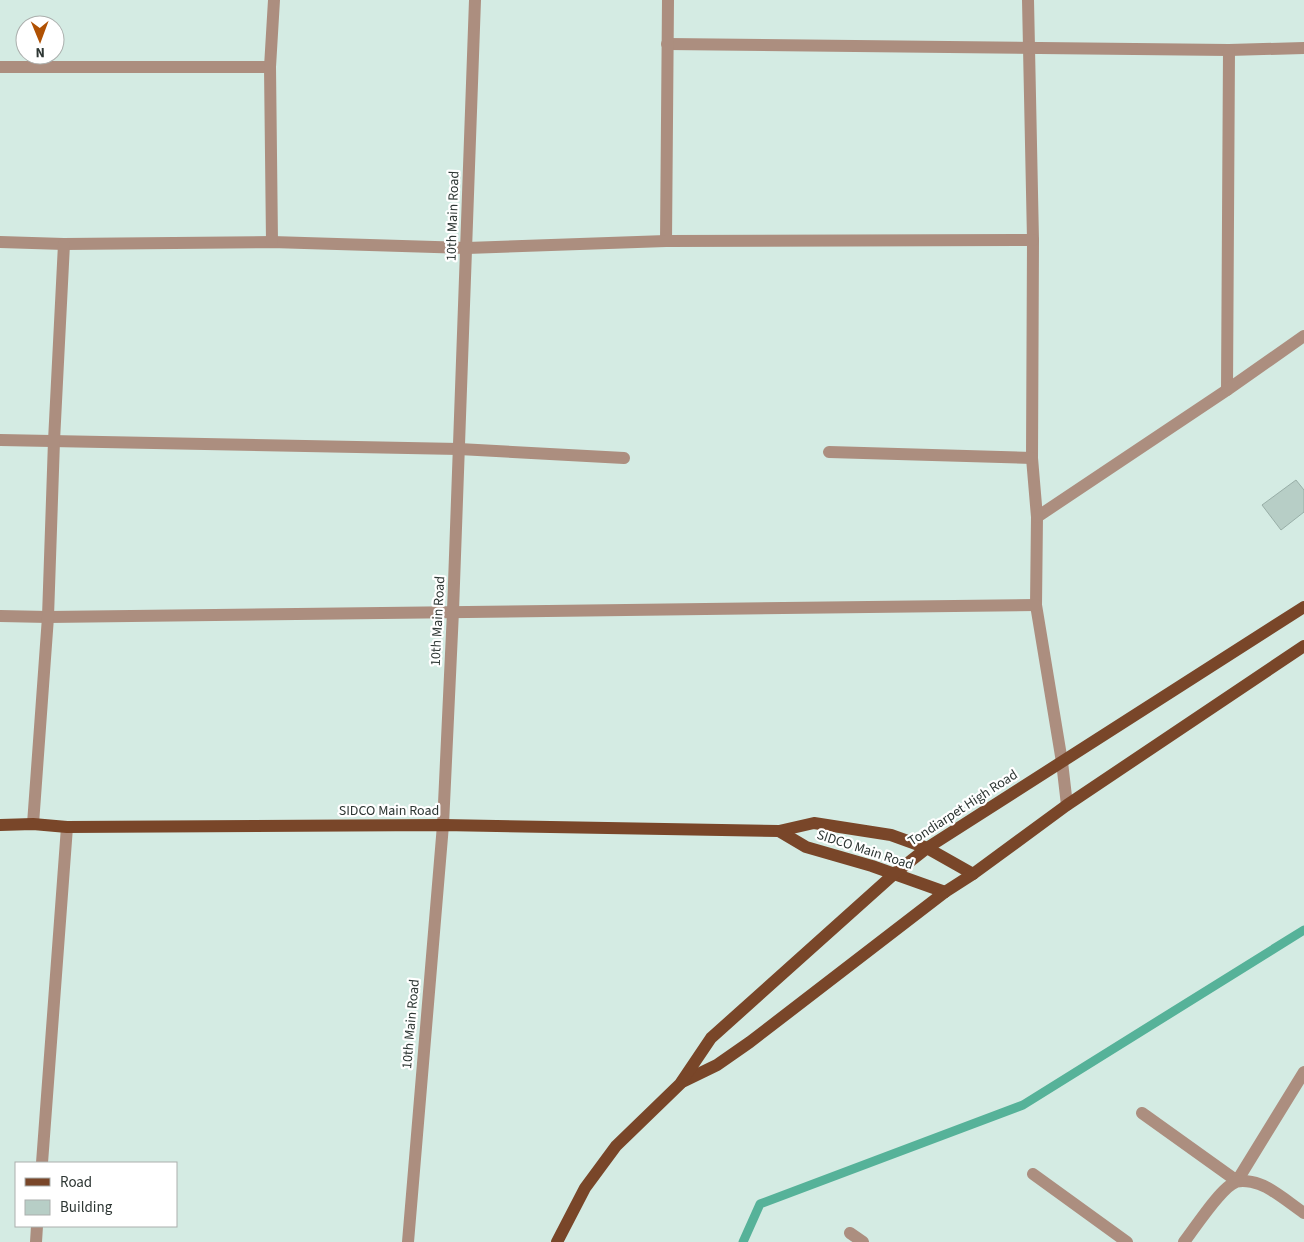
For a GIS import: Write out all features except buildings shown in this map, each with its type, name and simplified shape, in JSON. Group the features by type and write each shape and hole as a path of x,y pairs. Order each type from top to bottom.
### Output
{"main road":[{"name":"Tondiarpet High Road","path":"557,1242 585,1188 616,1146 680,1084 712,1038 894,874 927,848 1304,607"},
{"name":"Tondiarpet High Road","path":"680,1084 717,1065 750,1042 945,892 973,874 1067,804 1304,646"},
{"name":"SIDCO Main Road","path":"0,825 33,824 68,827 443,825 779,831 814,823 891,835 927,848 973,874"},
{"name":"SIDCO Main Road","path":"779,831 806,847 872,866 945,892"}],"street":[{"path":"272,242 270,67 274,0"},
{"name":"10th Main Road","path":"408,1242 443,825 454,611 475,0"},
{"path":"666,241 668,0"},
{"path":"1028,0 1033,240 1032,458 1037,517 1036,605 1062,762 1067,804"},
{"path":"667,44 1229,50 1304,48"},
{"path":"1227,390 1229,50"},
{"path":"0,67 270,67"},
{"path":"0,242 64,244 272,242 467,248 666,241 1033,240"},
{"path":"33,824 48,617 54,441 64,244"},
{"path":"1037,517 1304,336"},
{"path":"0,440 460,449 624,458"},
{"path":"829,452 1032,458"},
{"path":"0,616 48,617 1036,605"},
{"path":"42,1162 68,827"},
{"path":"1184,1242 1218,1197 1227,1187 1237,1181 1304,1072"},
{"path":"1142,1113 1237,1181 1252,1182 1264,1186 1304,1213"},
{"path":"1033,1174 1127,1242"},
{"path":"36,1242 37,1227"},
{"path":"850,1234 863,1242"}],"waterway":[{"path":"743,1242 760,1204 1023,1105 1304,930"}]}
